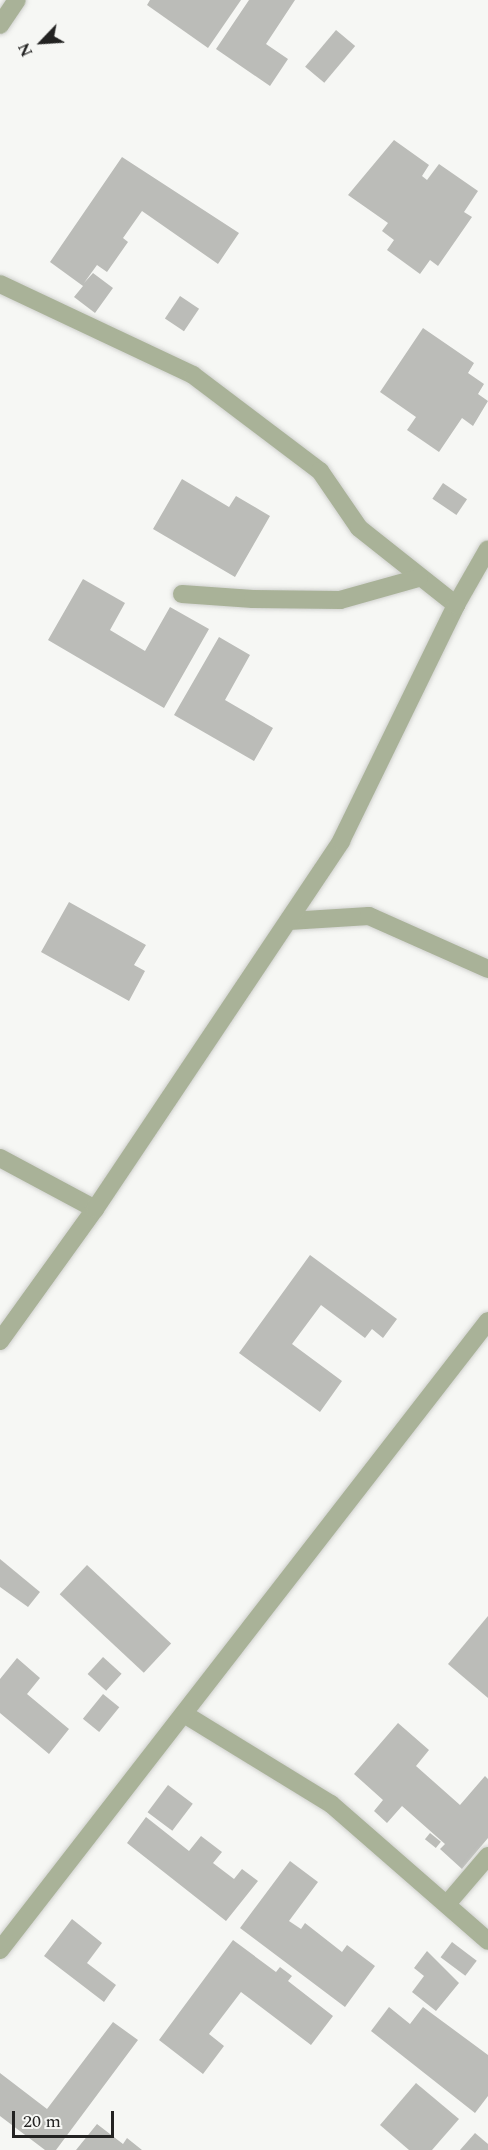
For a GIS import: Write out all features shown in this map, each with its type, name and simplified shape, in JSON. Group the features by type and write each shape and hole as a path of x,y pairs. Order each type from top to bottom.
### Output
{"street":[{"path":"0,25 17,0"},
{"path":"0,284 192,375 320,471 359,528 419,578 456,605"},
{"path":"0,1341 95,1209 341,841 456,605 488,549"},
{"path":"182,594 253,600 340,600 419,578"},
{"path":"289,921 369,916 488,969"},
{"path":"0,1158 95,1209"},
{"path":"0,1950 488,1321"},
{"path":"184,1714 331,1804 488,1941"},
{"path":"447,1904 488,1856"}],"building":[{"path":"150,0 241,0 208,48 147,5"},
{"path":"249,0 295,0 266,44 288,59 270,86 216,49"},
{"path":"336,30 355,46 324,83 305,67"},
{"path":"394,140 429,165 422,176 427,180 439,164 478,191 464,212 472,217 438,266 430,260 420,274 387,250 394,240 382,231 388,223 348,195"},
{"path":"122,157 239,233 218,264 142,211 123,238 128,242 107,272 97,265 84,283 93,273 113,288 95,313 74,297 83,286 50,262"},
{"path":"180,296 199,309 184,331 165,318"},
{"path":"423,328 474,363 468,373 484,384 478,394 488,401 473,426 462,418 439,452 407,430 416,417 380,392"},
{"path":"182,479 229,507 236,496 270,516 235,577 153,529"},
{"path":"443,483 467,499 456,515 432,499"},
{"path":"83,579 125,603 110,630 145,651 170,607 209,629 164,708 48,640"},
{"path":"219,637 250,655 225,700 273,728 254,761 174,715"},
{"path":"69,902 146,945 134,965 145,971 129,1001 41,952"},
{"path":"310,1255 397,1319 383,1338 372,1329 365,1338 321,1305 292,1344 342,1381 320,1412 239,1353"},
{"path":"0,1559 40,1592 28,1607 0,1587"},
{"path":"87,1565 171,1643 144,1673 60,1594"},
{"path":"488,1616 488,1698 448,1664"},
{"path":"103,1657 122,1674 106,1691 88,1674"},
{"path":"17,1658 40,1678 27,1694 69,1729 49,1754 0,1713 0,1679"},
{"path":"103,1694 119,1707 99,1732 83,1719"},
{"path":"398,1723 429,1750 416,1766 460,1805 485,1776 488,1779 488,1838 462,1869 440,1849 445,1844 402,1806 387,1823 374,1811 383,1800 354,1774"},
{"path":"168,1785 193,1804 172,1831 148,1812"},
{"path":"146,1817 189,1851 201,1836 222,1852 213,1863 234,1879 242,1869 258,1881 226,1921 127,1843"},
{"path":"430,1833 441,1842 436,1848 425,1839"},
{"path":"290,1861 318,1882 289,1921 301,1929 305,1923 342,1952 347,1945 375,1966 345,2007 240,1928"},
{"path":"72,1919 102,1943 87,1963 116,1985 104,2002 44,1956"},
{"path":"233,1940 276,1972 280,1967 292,1976 288,1981 333,2016 311,2045 241,1992 209,2034 224,2046 203,2074 159,2040"},
{"path":"452,1942 477,1961 465,1976 441,1957"},
{"path":"427,1951 459,1983 436,2011 412,1992 424,1976 414,1968"},
{"path":"389,2007 410,2024 423,2007 488,2055 488,2096 475,2113 371,2031"},
{"path":"113,2022 138,2040 56,2150 45,2150 0,2116 0,2073 47,2109"},
{"path":"416,2083 459,2119 432,2150 409,2150 380,2125"},
{"path":"97,2124 123,2144 127,2138 142,2150 76,2150"},
{"path":"475,2133 488,2144 488,2150 460,2150"}]}
